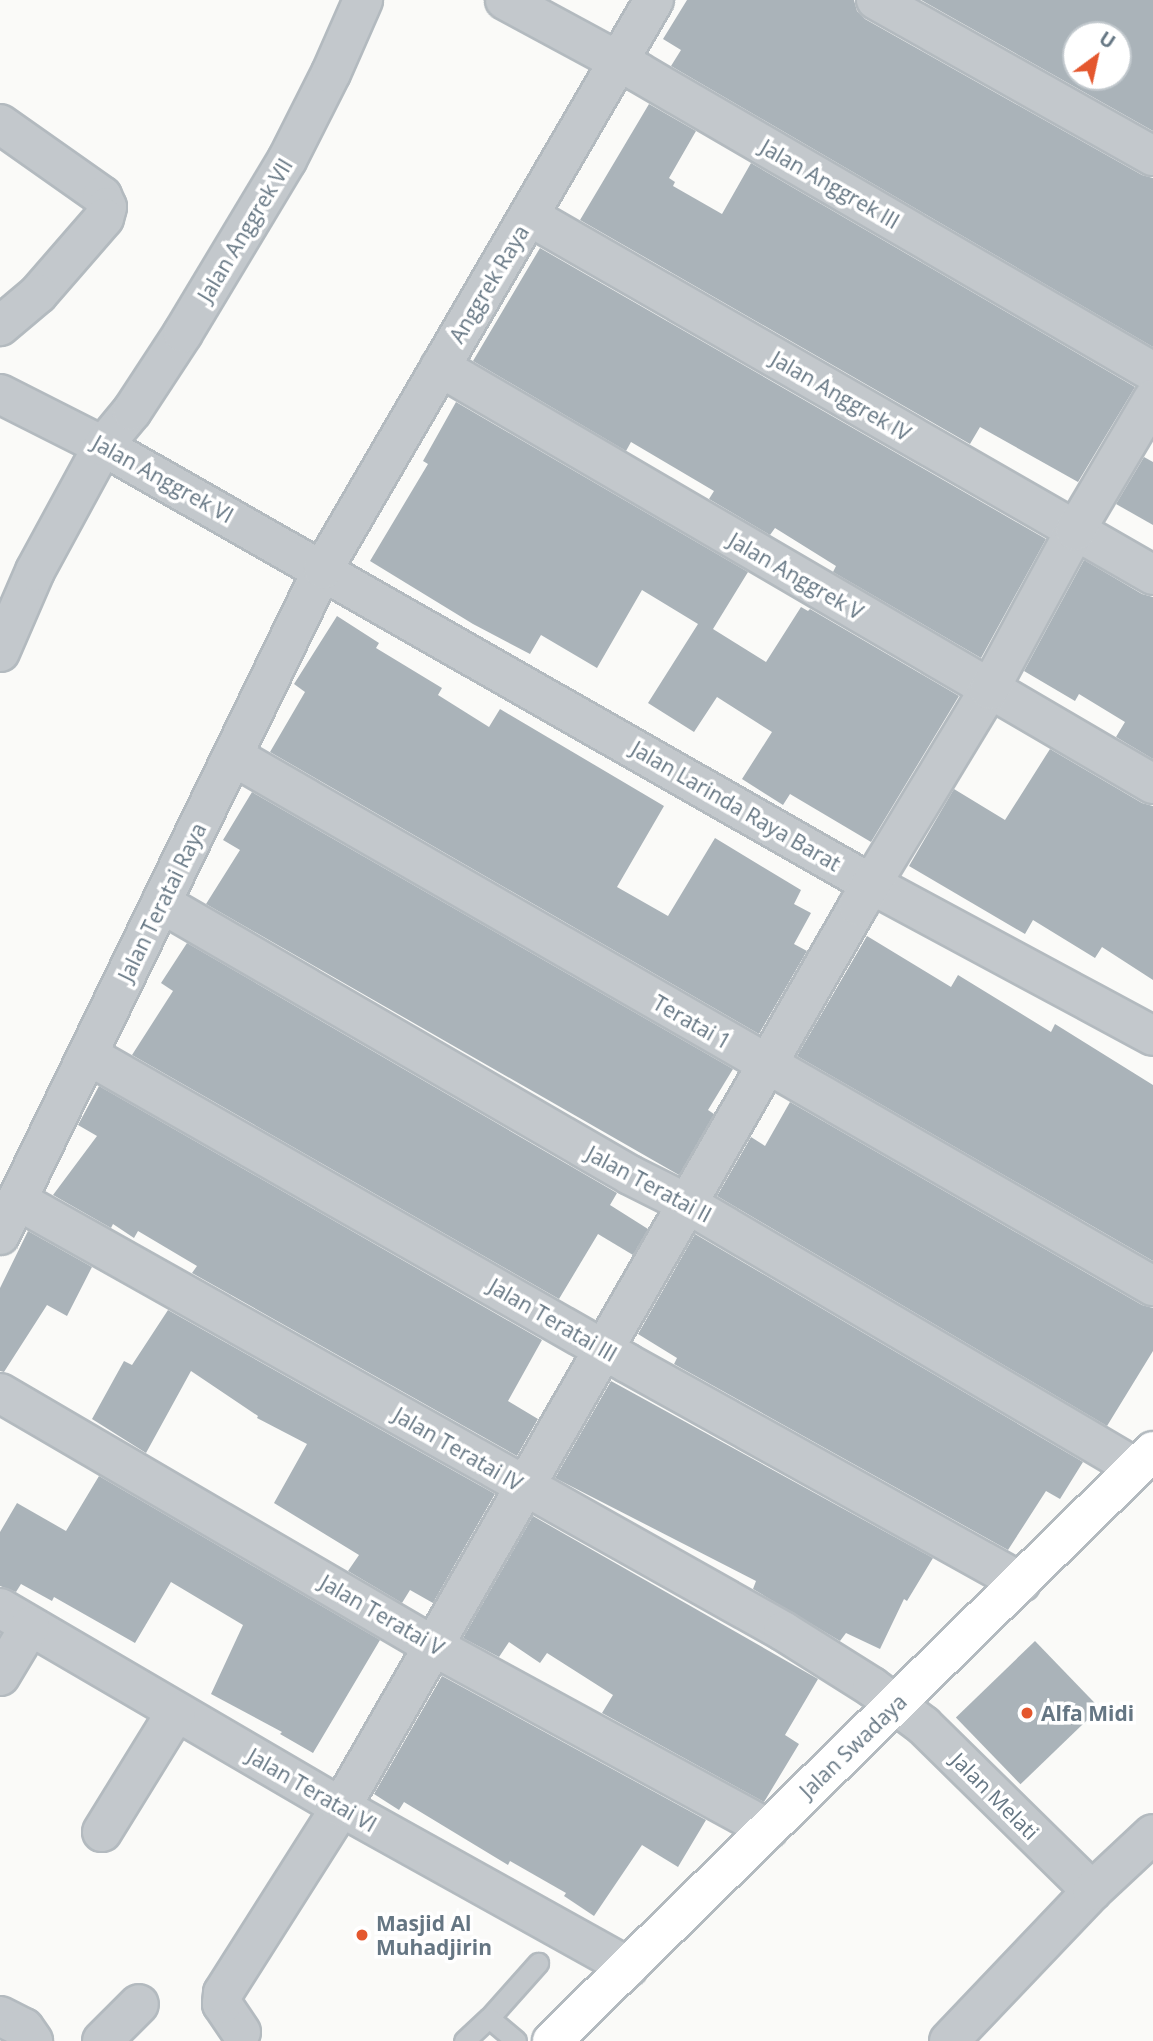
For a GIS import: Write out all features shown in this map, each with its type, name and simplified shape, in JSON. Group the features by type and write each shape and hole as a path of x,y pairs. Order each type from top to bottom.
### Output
{"street":[{"name":"Jalan Anggrek VII","path":"0,652 35,571 103,446 132,411 183,333 287,160 331,74 363,0"},
{"name":"Jalan Anggrek III","path":"505,0 619,63 1153,372"},
{"name":"Anggrek Raya","path":"323,569 654,0"},
{"path":"876,0 1153,156"},
{"path":"0,124 102,195 107,207 104,218 38,294 0,326"},
{"name":"Jalan Anggrek IV","path":"529,216 1153,575"},
{"name":"Jalan Anggrek V","path":"440,367 1153,784"},
{"name":"Jalan Anggrek VI","path":"0,394 103,446 323,569"},
{"path":"241,2032 222,2004 223,1993 341,1807 602,1348 871,884 989,690 1075,531 1153,399"},
{"name":"Jalan Teratai Raya","path":"0,1235 323,569"},
{"name":"Jalan Larinda Raya Barat","path":"323,569 871,884 1153,1036"},
{"name":"Teratai 1","path":"233,755 1153,1286"},
{"name":"Jalan Teratai II","path":"161,903 631,1175 686,1203 1145,1460"},
{"name":"Jalan Teratai III","path":"88,1055 602,1348 1021,1581"},
{"name":"Jalan Teratai IV","path":"17,1200 783,1631 896,1703"},
{"name":"Jalan Teratai V","path":"0,1393 433,1646 768,1829"},
{"name":"Jalan Swadaya","path":"552,2041 1145,1460"},
{"path":"0,1676 15,1617"},
{"name":"Jalan Teratai VI","path":"15,1617 341,1807 628,1966"},
{"name":"Jalan Melati","path":"896,1703 923,1725 1092,1891"},
{"path":"102,1832 176,1712"},
{"path":"949,2041 1092,1891 1153,1834"},
{"path":"102,2041 139,2004"},
{"path":"0,2016 24,2028 33,2041"}],"lane":[{"path":"464,2041 489,2018 538,1963"},
{"path":"489,2018 516,2041"}],"building":[{"path":"687,0 854,0 857,11 865,19 1142,175 1153,178 1153,347 671,66 681,50 663,39"},
{"path":"921,0 1153,0 1153,131 1082,91 1132,91 1132,21 1062,21 1062,80"},
{"path":"649,104 696,131 669,178 675,182 673,186 722,214 751,163 1135,387 1078,482 980,427 970,444 580,220"},
{"path":"540,248 1046,539 981,658 833,572 836,566 775,528 770,535 709,499 714,491 631,442 626,451 473,361"},
{"path":"456,402 748,572 713,629 766,662 801,607 808,611 810,609 959,696 871,842 790,794 783,805 742,779 772,732 717,697 694,732 648,703 698,624 642,590 597,668 541,635 530,654 473,624 370,561 428,464 423,461"},
{"path":"1144,457 1153,462 1153,525 1116,504"},
{"path":"1084,560 1142,594 1153,597 1153,759 1116,737 1125,722 1079,694 1075,701 1024,671"},
{"path":"337,616 379,643 376,648 442,688 438,695 489,727 500,709 664,806 617,887 668,916 715,838 801,890 794,904 811,913 794,944 807,951 759,1034 270,752 305,692 294,684"},
{"path":"1050,749 1142,803 1153,806 1153,980 1102,947 1095,958 1033,920 1025,934 909,866 954,789 1005,820"},
{"path":"252,792 733,1069 708,1110 714,1114 679,1175 206,904 240,850 223,840"},
{"path":"867,936 951,987 958,975 1051,1032 1055,1024 1153,1085 1153,1261 797,1056"},
{"path":"187,943 617,1193 610,1205 648,1229 633,1255 598,1234 559,1299 132,1055 173,991 161,983"},
{"path":"99,1086 542,1340 508,1401 538,1419 517,1456 192,1273 197,1266 138,1231 134,1238 113,1224 111,1228 53,1195 97,1136 78,1125"},
{"path":"790,1102 1142,1305 1153,1308 1153,1351 1107,1426 717,1196 751,1137 765,1146"},
{"path":"28,1231 92,1267 67,1316 47,1305 4,1372 0,1371 0,1288"},
{"path":"695,1234 1083,1462 1060,1499 1046,1491 1008,1550 674,1364 677,1358 638,1334"},
{"path":"168,1310 495,1494 433,1603 410,1590 402,1603 348,1571 359,1555 274,1503 307,1444 257,1418 258,1416 191,1371 146,1453 92,1419 124,1361 132,1365"},
{"path":"611,1381 933,1558 907,1601 904,1599 880,1649 846,1633 840,1641 753,1589 756,1581 555,1478"},
{"path":"99,1476 380,1640 313,1753 280,1734 282,1732 211,1694 243,1625 171,1582 135,1643 54,1597 52,1601 21,1584 16,1592 0,1586 0,1532 17,1503 66,1531"},
{"path":"533,1516 818,1679 785,1735 799,1744 764,1802 602,1713 613,1695 547,1653 540,1663 509,1642 499,1657 463,1638"},
{"name":"Alfa Midi","path":"1035,1641 1100,1708 1020,1784 956,1717"},
{"path":"442,1676 706,1820 678,1867 642,1845 594,1916 564,1896 566,1893 510,1861 508,1865 404,1802 399,1810 374,1794"}],"place":[{"name":"Alfa Midi","path":"1027,1713"},
{"name":"Masjid Al Muhadjirin","path":"362,1935"}]}
